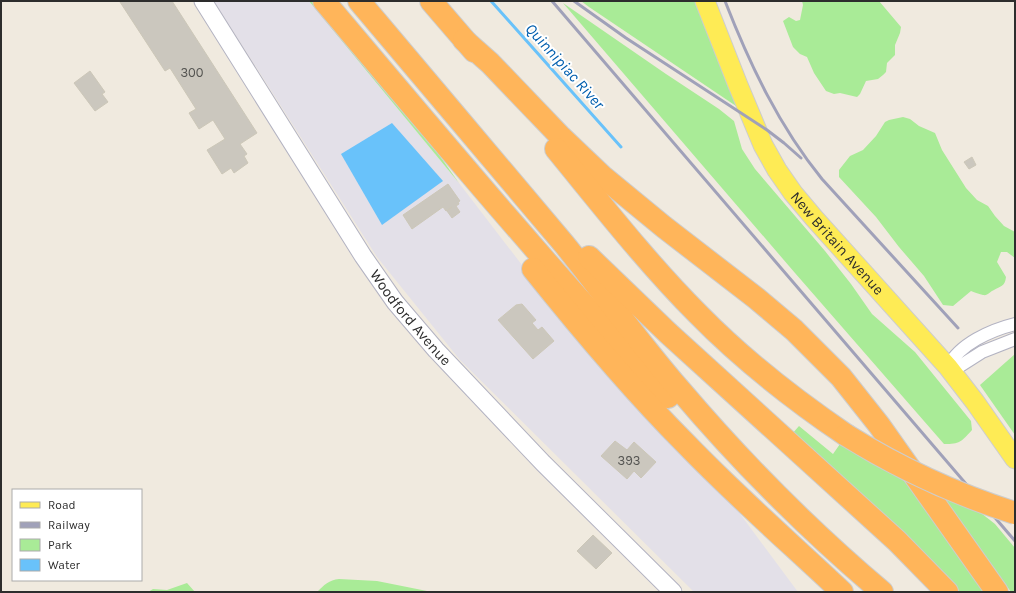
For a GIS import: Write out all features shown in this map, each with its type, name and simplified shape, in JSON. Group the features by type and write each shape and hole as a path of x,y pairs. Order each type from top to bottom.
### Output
{"highway":[{"path":"324,1 590,313 687,418 756,486 788,513 814,531"},
{"path":"359,1 563,244 654,359 701,414 752,470 814,531 882,592"},
{"path":"431,1 636,246 685,301 725,340 797,400 846,435 888,460 928,480 1015,513"},
{"path":"464,40 490,63 561,137 602,176 664,228 770,309 823,358 859,398 997,592"},
{"path":"448,106 482,140 575,242 628,296 887,531 946,592"},
{"path":"430,127 496,221 550,290 612,364 666,424 713,472 842,592"}],"main road":[{"name":"New Britain Avenue","path":"705,1 763,145 777,170 793,193 814,218 948,367 975,402 1015,459"}],"street":[{"name":"Woodford Avenue","path":"203,1 363,256 383,286 406,316 503,422 673,592"},
{"path":"948,367 961,350 976,340 991,332 1015,324"},
{"path":"948,367 960,366 982,352 1015,339"}],"shaded area":[{"path":"214,1 309,1 459,183 585,347 732,503 798,592 694,592 460,360 377,257"}],"green space":[{"path":"309,1 315,1 437,152 459,183"},
{"path":"581,1 699,1 739,108 589,7"},
{"path":"802,1 879,1 901,27 895,45 895,55 887,63 886,72 878,79 866,81 857,97 840,93 834,94 826,91 814,73 807,57 800,54 793,47 783,21 789,17 796,21 800,20 803,5"},
{"path":"563,3 719,109 734,121 742,149 755,169 825,251 872,314 915,352 971,421 972,430 960,442 954,444 944,444"},
{"path":"903,117 910,119 919,126 935,133 942,150 966,188 977,200 988,206 1004,226 1015,232 1015,258 1007,252 1001,252 997,262 1006,277 1005,283 985,295 971,291 953,306 943,305 924,276 876,217 839,177 839,170 850,156 863,150 876,136 885,122"},
{"path":"1015,354 1015,435 980,385"},
{"path":"799,426 833,454 840,444 915,486 986,592 958,592 792,434"},
{"path":"945,499 981,513 995,524 1015,548 1015,592 1011,592"},
{"path":"332,580 377,581 432,592 317,592"},
{"path":"187,583 195,592 148,592 153,589 167,590"}],"water":[{"path":"392,123 443,181 382,225 341,154"}],"building":[{"path":"172,1 257,133 240,144 247,154 244,156 248,163 234,173 231,168 222,174 207,150 225,139 213,120 199,129 189,113 196,109 170,68 165,71 120,2"},
{"path":"90,71 105,92 102,94 108,102 95,111 74,83"},
{"path":"972,157 976,165 969,169 964,162"},
{"path":"448,184 460,201 456,206 460,212 452,218 447,211 452,207 446,211 443,207 412,229 403,215"},
{"path":"522,304 536,320 532,323 538,330 542,327 554,341 533,359 498,320 516,305"},
{"path":"615,441 627,450 634,442 656,462 641,478 634,471 627,479 601,456"},
{"path":"593,535 612,553 596,569 577,551"}],"waterway":[{"name":"Quinnipiac River","path":"491,1 621,147"}],"railway":[{"path":"552,1 1015,541"},
{"path":"574,1 626,38 767,130 801,158"},
{"path":"725,1 755,71 792,138 822,179 958,328"}]}
